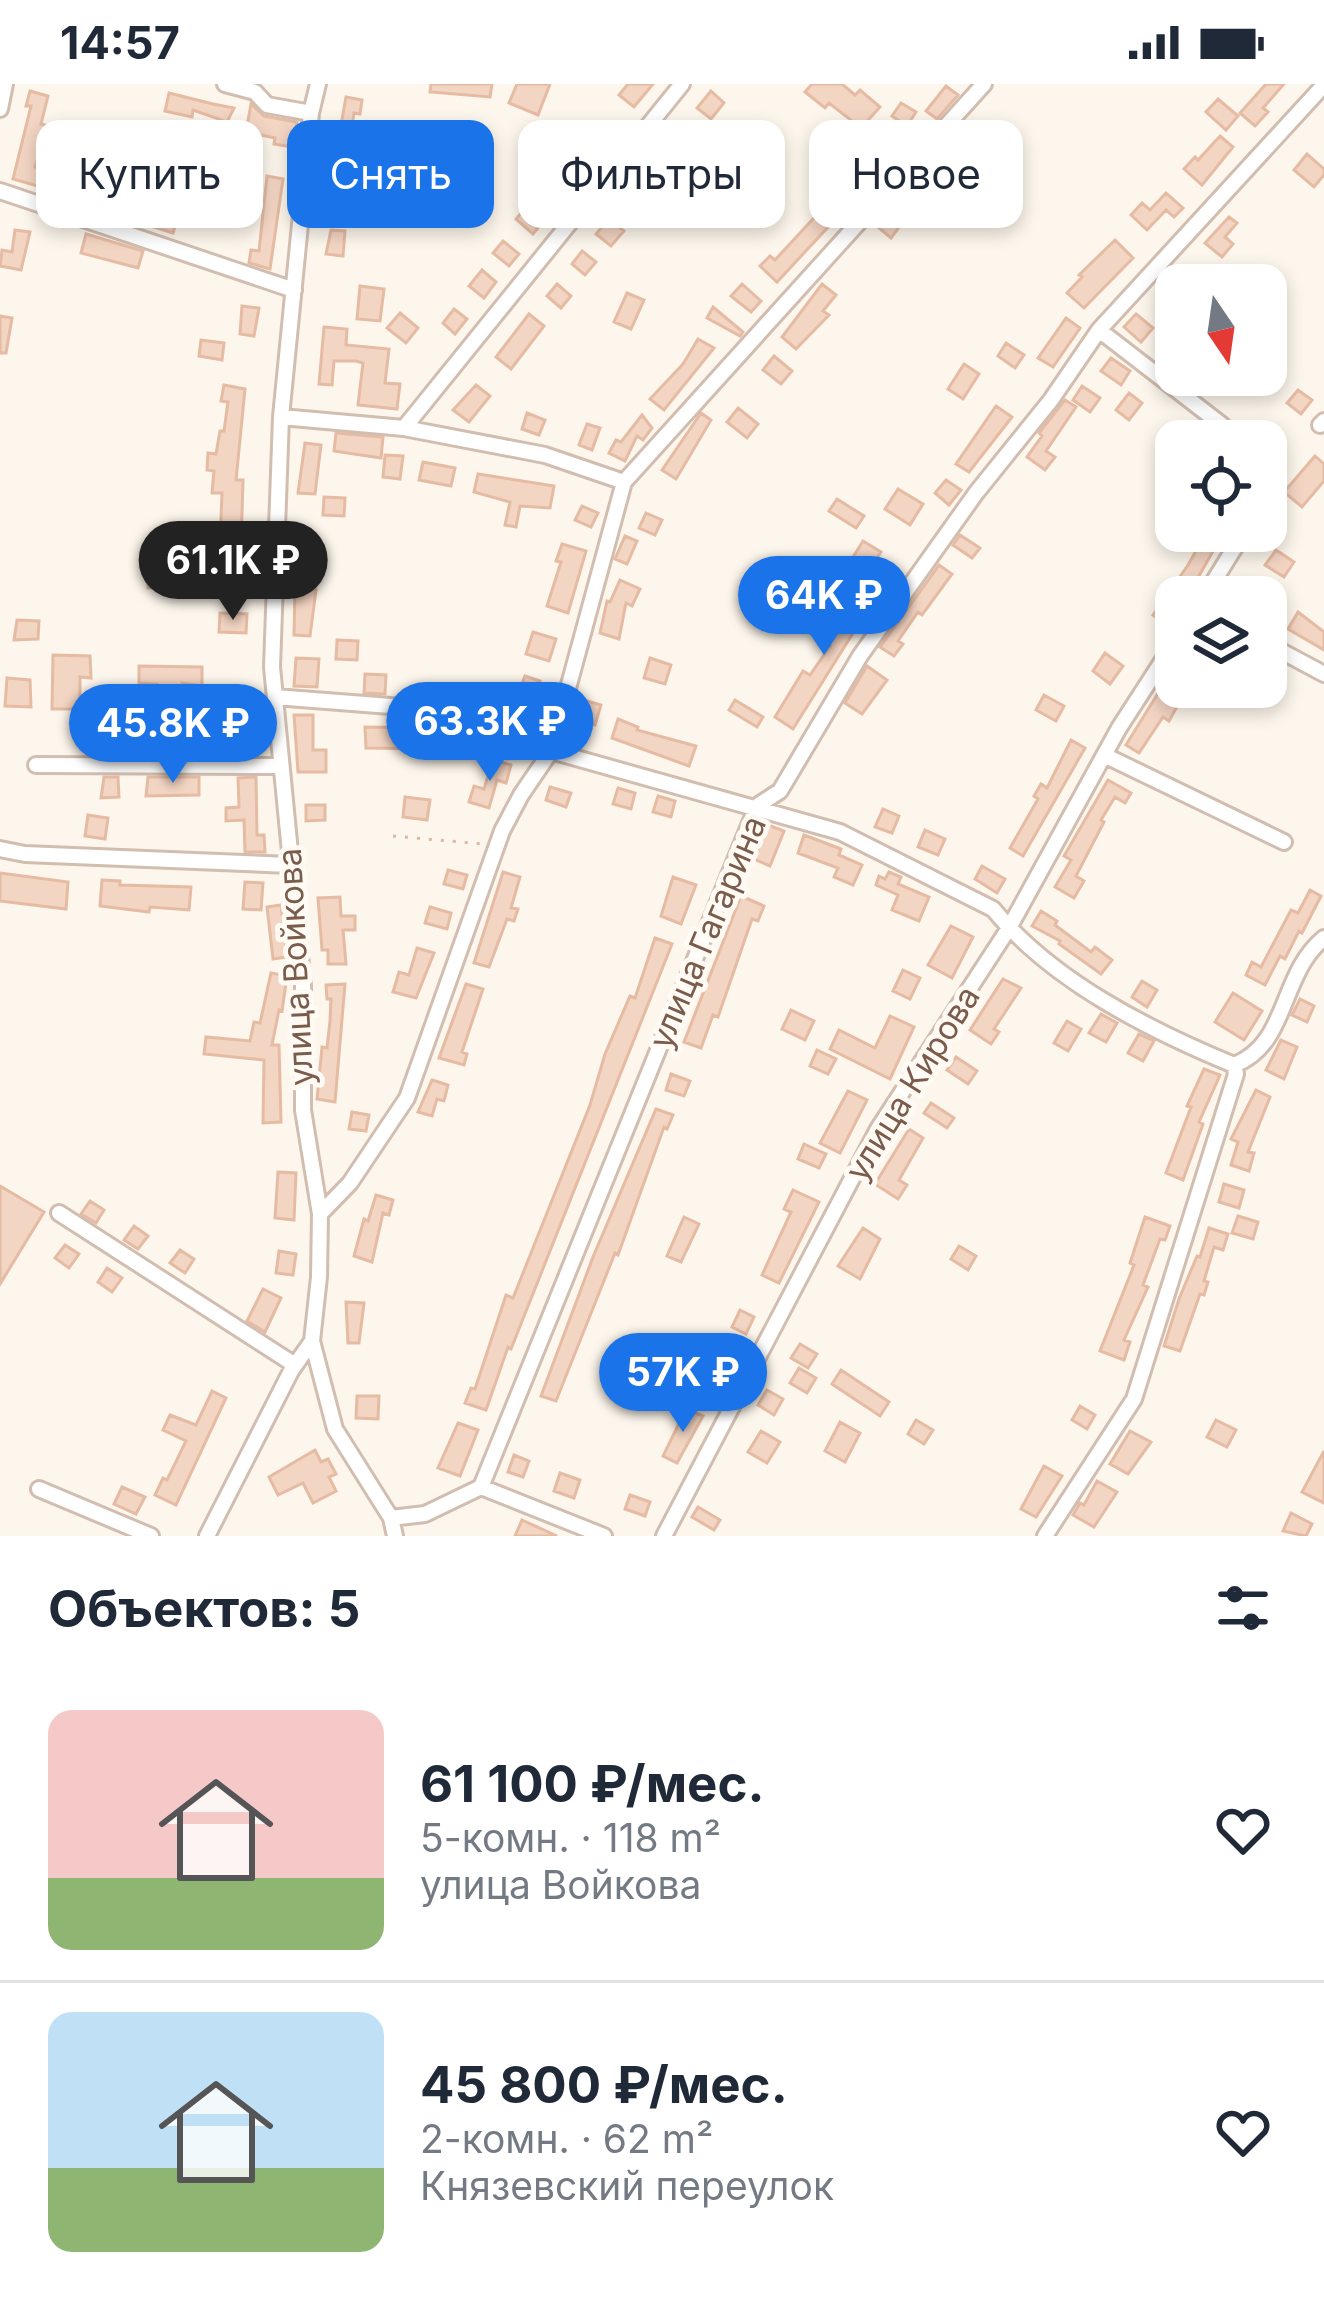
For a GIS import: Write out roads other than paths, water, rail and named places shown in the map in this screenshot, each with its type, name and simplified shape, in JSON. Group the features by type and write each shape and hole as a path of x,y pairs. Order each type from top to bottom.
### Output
{"street":[{"path":"0,110 5,84"},
{"path":"225,84 255,92 267,105 311,113"},
{"name":"улица Войкова","path":"312,1341 320,1214 303,1110 303,986 272,667 281,417 311,113 318,84"},
{"path":"404,428 682,84"},
{"path":"320,1214 350,1183 407,1098 497,846 521,795 551,752 623,482 984,84"},
{"name":"улица Гагарина","path":"482,1487 757,806 780,791 860,656 1099,330 1324,85"},
{"path":"0,191 294,290"},
{"path":"1099,330 1211,420"},
{"path":"281,417 404,428 545,455 623,482"},
{"path":"1287,655 1324,674"},
{"name":"улица Кирова","path":"664,1536 878,1130 1009,928 1104,755 1155,674"},
{"path":"275,698 416,708"},
{"path":"551,752 840,832 993,909 1009,928 1092,994 1234,1065 1237,1074 1134,1400 1045,1536"},
{"path":"1104,755 1285,842"},
{"path":"36,764 281,766"},
{"path":"0,849 290,866"},
{"path":"1234,1065 1254,1058 1267,1042 1303,957 1324,938"},
{"path":"59,1213 295,1365"},
{"path":"206,1536 312,1341"},
{"path":"312,1341 335,1429 391,1519 395,1536"},
{"path":"391,1519 425,1514 482,1487 604,1536"},
{"path":"39,1489 151,1536"}]}
